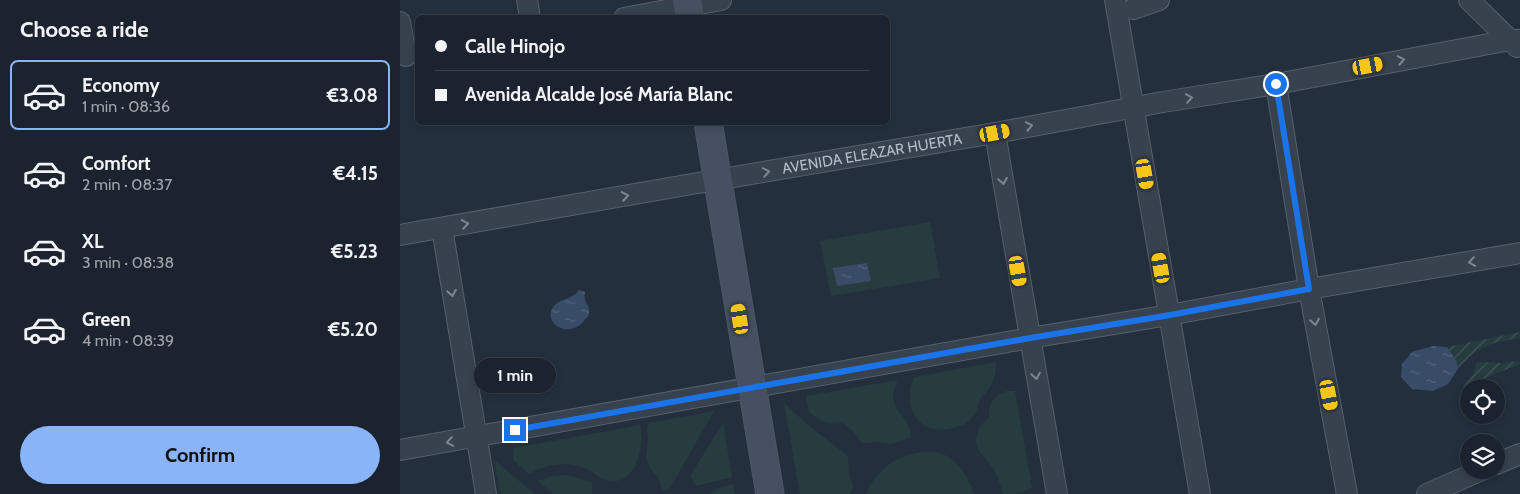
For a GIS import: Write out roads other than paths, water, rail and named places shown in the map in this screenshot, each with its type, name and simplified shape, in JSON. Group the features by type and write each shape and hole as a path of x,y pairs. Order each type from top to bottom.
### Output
{"street":[{"path":"527,0 530,15"},
{"path":"643,15 688,8 721,0"},
{"path":"1115,0 1200,494"},
{"path":"1133,10 1159,0"},
{"path":"1469,0 1517,43"},
{"path":"400,22 408,56"},
{"name":"AVENIDA ELEAZAR HUERTA","path":"400,235 1517,43"},
{"path":"1276,84 1309,289 1347,494"},
{"path":"709,125 770,494"},
{"path":"995,133 1057,494"},
{"path":"442,228 486,494"},
{"path":"400,450 1309,289 1520,254"},
{"path":"1505,460 1520,454"},
{"path":"1427,494 1461,479"}],"water":[{"path":"867,263 871,281 837,286 833,268"},
{"path":"579,290 585,292 589,315 574,328 562,329 551,319 552,309 558,302 575,295"},
{"path":"1433,346 1447,347 1456,360 1458,369 1448,384 1433,391 1412,389 1401,377 1402,364 1412,352"}]}
